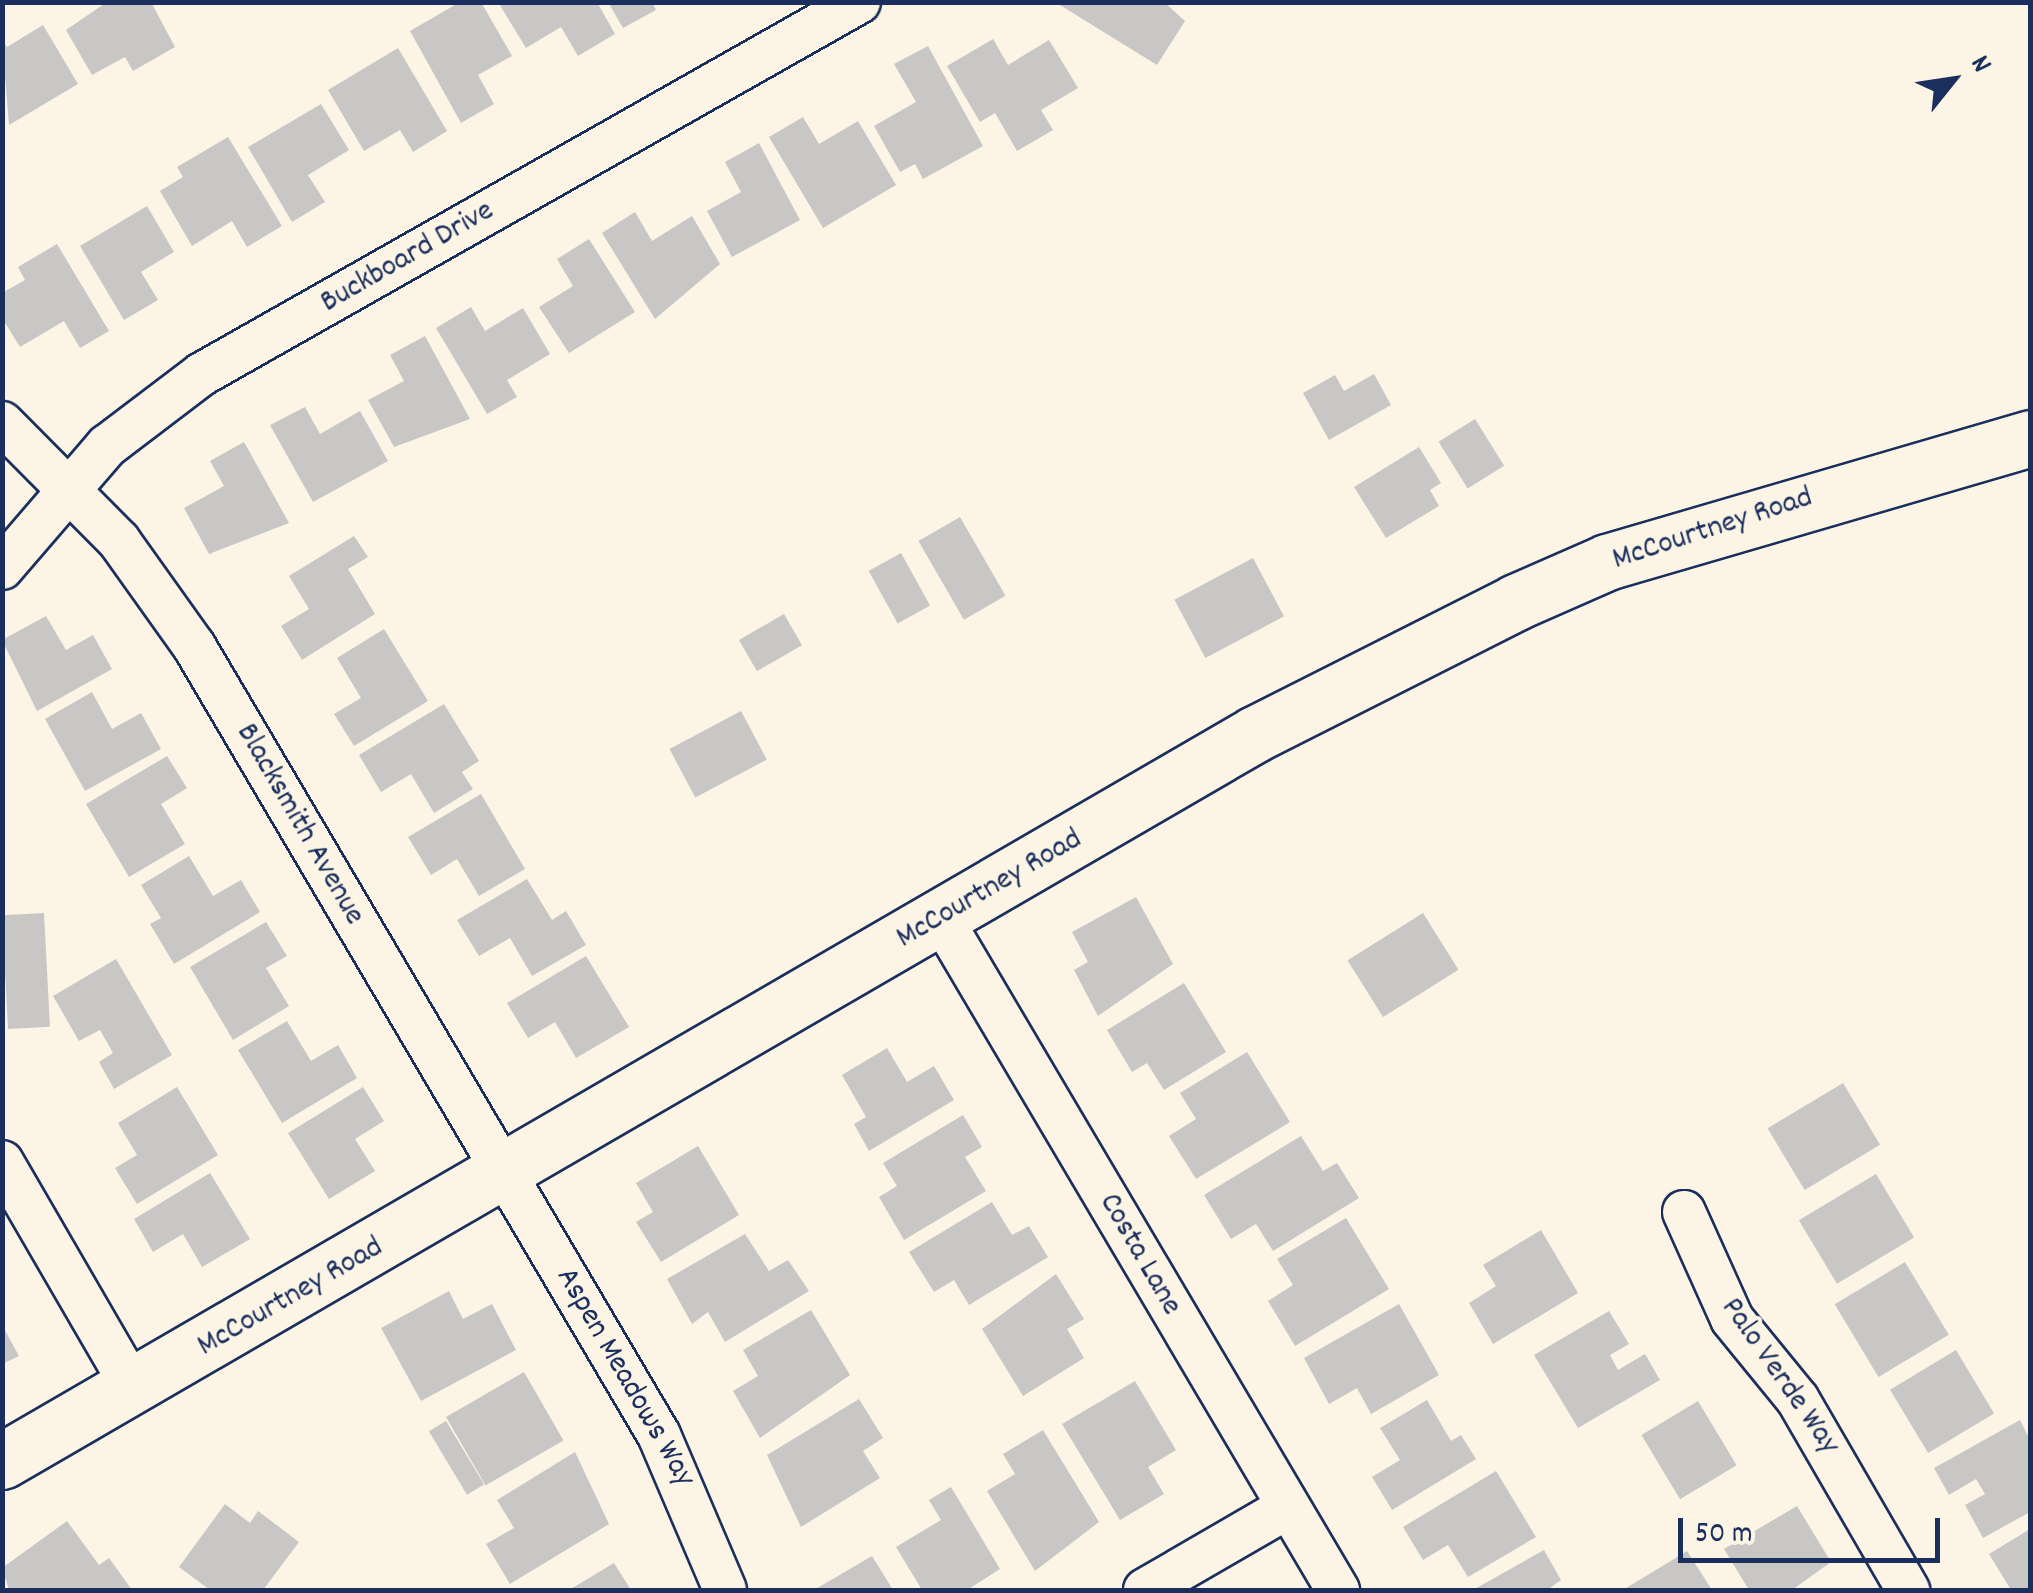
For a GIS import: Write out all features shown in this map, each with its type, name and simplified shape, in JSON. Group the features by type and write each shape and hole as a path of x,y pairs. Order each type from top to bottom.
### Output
{"street":[{"name":"Buckboard Drive","path":"2,568 106,446 202,374 859,2"},
{"name":"Blacksmith Avenue","path":"2,423 119,541 194,646 506,1173"},
{"name":"McCourtney Road","path":"2,1460 134,1390 1255,734 1516,602 1607,562 2030,438"},
{"name":"Costa Lane","path":"942,918 1338,1590"},
{"path":"2,1162 134,1390"},
{"name":"Aspen Meadows Way","path":"506,1173 659,1435 725,1590"},
{"name":"Palo Verde Way","path":"1684,1212 1732,1319 1820,1433 1908,1590"},
{"path":"1145,1590 1288,1508"}],"building":[{"path":"107,2 151,2 175,47 133,71 125,57 92,75 66,30"},
{"path":"460,2 481,2 512,56 478,75 494,104 461,123 410,31"},
{"path":"498,2 597,2 615,34 578,56 561,27 526,48"},
{"path":"608,2 652,2 656,10 623,28"},
{"path":"1055,2 1164,2 1185,21 1157,65"},
{"path":"43,25 78,84 9,125 2,39 7,47"},
{"path":"993,39 1008,65 1049,40 1078,88 1041,110 1053,130 1017,151 995,113 980,122 947,66"},
{"path":"928,46 983,146 923,179 915,164 900,172 874,126 916,102 894,64"},
{"path":"398,48 447,131 413,152 400,130 364,151 328,90"},
{"path":"321,104 349,150 308,175 325,202 292,222 248,147"},
{"path":"803,117 819,144 858,121 896,185 823,228 769,137"},
{"path":"228,137 282,226 247,247 232,221 192,246 160,191 183,177 177,167"},
{"path":"759,143 800,220 732,257 707,211 741,192 725,162"},
{"path":"147,206 174,252 141,272 158,300 124,320 80,246"},
{"path":"635,212 652,241 692,216 720,264 655,319 602,233"},
{"path":"589,239 635,312 569,353 539,307 573,286 557,259"},
{"path":"57,244 109,331 80,348 64,321 20,347 2,318 2,293 25,280 18,267"},
{"path":"471,307 485,331 523,308 550,354 507,380 517,397 487,414 436,328"},
{"path":"425,336 470,419 394,447 368,400 404,381 390,355"},
{"path":"1374,374 1391,405 1329,440 1303,393 1335,375 1344,391"},
{"path":"305,407 320,434 360,411 388,461 313,502 270,425"},
{"path":"1475,419 1504,466 1468,488 1439,442"},
{"path":"244,442 289,523 209,554 184,508 224,486 210,461"},
{"path":"1419,447 1441,483 1430,490 1439,506 1386,538 1354,487"},
{"path":"960,517 1006,596 964,620 918,541"},
{"path":"354,536 368,557 348,569 375,614 302,660 281,626 309,609 289,576"},
{"path":"901,553 930,605 898,623 869,571"},
{"path":"1253,558 1284,616 1205,658 1174,600"},
{"path":"784,614 802,645 757,671 739,640"},
{"path":"46,616 66,650 93,635 112,669 37,711 2,640"},
{"path":"384,629 428,701 354,746 334,714 361,698 337,658"},
{"path":"92,692 112,729 141,713 161,749 85,791 45,719"},
{"path":"444,704 479,761 462,772 473,789 434,813 411,774 381,792 359,755"},
{"path":"741,711 767,760 695,798 669,749"},
{"path":"167,756 187,788 161,804 185,844 129,877 86,804"},
{"path":"481,794 525,869 479,896 457,859 431,875 408,837"},
{"path":"189,856 213,896 241,880 260,912 174,964 150,924 161,918 141,885"},
{"path":"527,879 552,920 566,911 586,945 532,976 510,938 479,956 457,920"},
{"path":"1136,897 1173,964 1098,1016 1074,970 1088,962 1072,932"},
{"path":"44,913 50,1027 8,1029 2,915"},
{"path":"1423,913 1459,970 1383,1017 1348,960"},
{"path":"266,922 287,956 266,968 289,1006 233,1040 190,967"},
{"path":"586,956 629,1027 576,1058 555,1022 528,1038 507,1003"},
{"path":"116,959 172,1055 114,1089 99,1062 113,1053 100,1030 79,1041 53,996"},
{"path":"1184,983 1226,1052 1164,1090 1147,1063 1132,1072 1107,1030"},
{"path":"287,1021 311,1061 338,1045 357,1078 282,1123 238,1050"},
{"path":"887,1048 907,1082 934,1066 954,1100 869,1151 854,1124 866,1117 842,1075"},
{"path":"1247,1052 1290,1122 1196,1179 1169,1136 1196,1119 1180,1093"},
{"path":"1843,1083 1880,1145 1805,1190 1768,1128"},
{"path":"177,1087 218,1155 137,1204 115,1168 137,1155 118,1123"},
{"path":"363,1087 384,1121 355,1139 375,1171 329,1199 288,1133"},
{"path":"963,1115 982,1147 965,1157 986,1191 904,1240 879,1197 897,1186 883,1163"},
{"path":"1301,1136 1323,1171 1337,1163 1359,1198 1273,1251 1256,1224 1231,1239 1204,1195"},
{"path":"698,1146 739,1215 661,1262 636,1222 653,1212 636,1183"},
{"path":"210,1173 250,1239 202,1267 183,1234 153,1252 134,1219"},
{"path":"1876,1174 1914,1237 1837,1284 1799,1220"},
{"path":"992,1202 1012,1235 1029,1226 1048,1257 969,1305 954,1280 934,1292 909,1252"},
{"path":"1346,1218 1389,1289 1295,1346 1268,1301 1293,1285 1277,1259"},
{"path":"1541,1230 1578,1293 1493,1344 1469,1303 1496,1286 1483,1265"},
{"path":"745,1234 769,1271 788,1260 809,1291 725,1342 708,1312 692,1324 667,1279"},
{"path":"1905,1262 1949,1335 1878,1377 1835,1304"},
{"path":"1056,1274 1084,1319 1067,1329 1084,1358 1023,1396 982,1329"},
{"path":"449,1291 463,1319 492,1304 516,1350 421,1401 381,1328"},
{"path":"1399,1304 1439,1375 1371,1414 1357,1388 1329,1404 1304,1358"},
{"path":"811,1310 850,1375 760,1438 733,1391 758,1376 743,1350"},
{"path":"1609,1311 1629,1344 1610,1355 1618,1370 1645,1354 1660,1380 1578,1428 1534,1355"},
{"path":"2,1325 19,1356 2,1364"},
{"path":"1956,1350 1994,1413 1928,1453 1890,1390"},
{"path":"524,1372 564,1440 486,1485 446,1417"},
{"path":"1135,1381 1176,1450 1148,1467 1164,1494 1120,1520 1062,1424"},
{"path":"859,1399 883,1438 863,1451 880,1478 801,1527 767,1455"},
{"path":"1427,1400 1451,1441 1461,1435 1476,1459 1392,1510 1372,1477 1400,1460 1380,1428"},
{"path":"1698,1401 1737,1465 1680,1499 1641,1435"},
{"path":"2020,1420 2030,1440 2030,1512 1983,1538 1965,1505 1985,1494 1976,1479 1949,1495 1934,1468"},
{"path":"446,1421 484,1484 467,1495 429,1431"},
{"path":"1043,1430 1099,1522 1035,1571 987,1491 1015,1474 1003,1454"},
{"path":"575,1452 609,1524 510,1584 486,1544 514,1528 497,1500"},
{"path":"1496,1471 1536,1537 1468,1577 1448,1545 1423,1560 1403,1527"},
{"path":"951,1487 1000,1569 967,1590 922,1590 896,1547 941,1520 929,1500"},
{"path":"225,1504 250,1523 258,1511 299,1542 263,1590 210,1590 179,1567"},
{"path":"1797,1506 1831,1562 1792,1590 1749,1590 1724,1549"},
{"path":"67,1521 99,1565 109,1558 132,1590 9,1590 2,1568"},
{"path":"2030,1529 2030,1590 2011,1590 1989,1554"},
{"path":"1544,1550 1561,1580 1547,1590 1473,1590"},
{"path":"1687,1551 1712,1590 1623,1590"},
{"path":"872,1556 893,1590 814,1590"},
{"path":"614,1563 631,1590 569,1590"}]}
